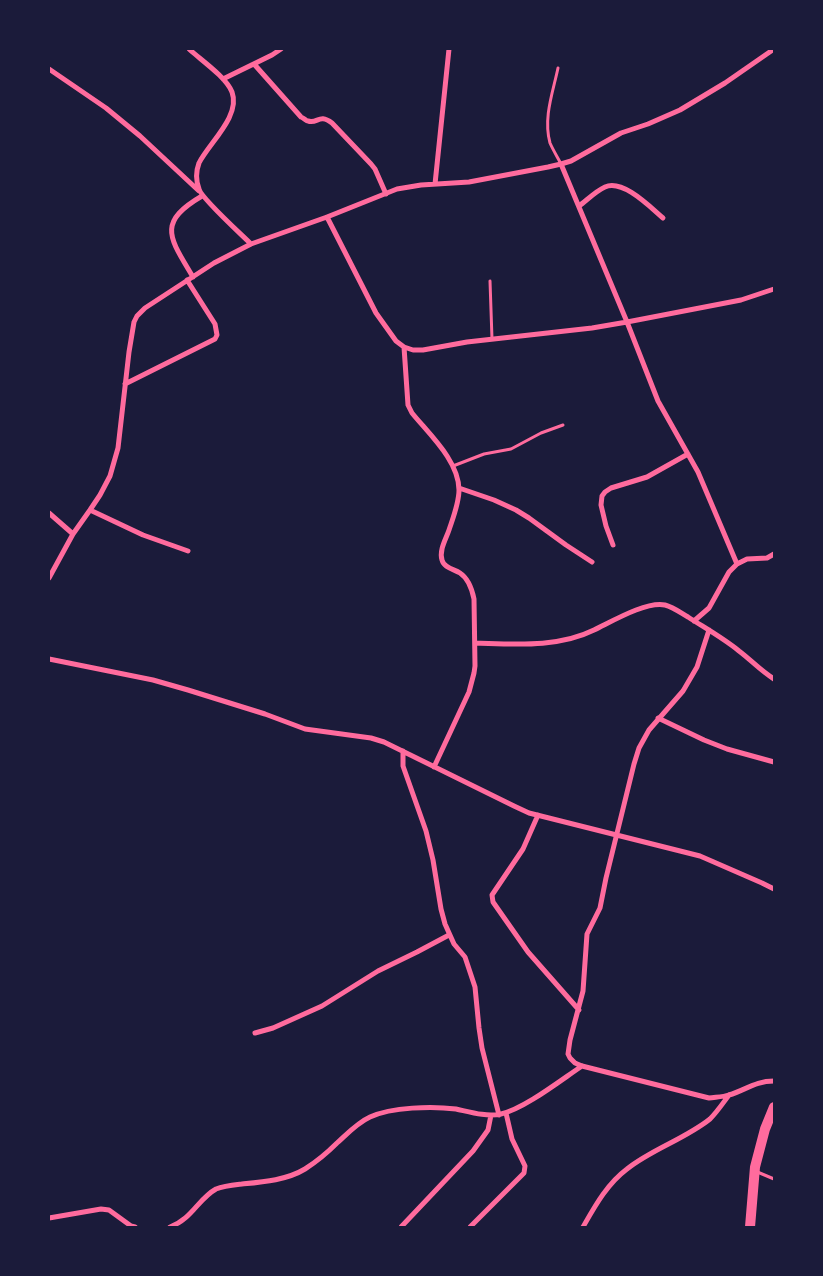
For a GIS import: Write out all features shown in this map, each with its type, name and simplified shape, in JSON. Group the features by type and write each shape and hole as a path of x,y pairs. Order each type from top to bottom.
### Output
{"highway":[{"path":"750,1227 755,1171 765,1129 774,1107"}],"street":[{"path":"189,49 223,79 231,91 234,100 225,125 199,164 196,174 201,193"},
{"path":"223,79 281,49"},
{"path":"435,184 449,49"},
{"path":"49,578 73,534 100,495 110,476 118,448 128,352 134,322 145,308 214,263 251,244 386,194 407,187 469,182 571,161 621,133 667,117 680,110 725,83 774,49"},
{"path":"254,64 301,117 309,122 326,119 332,124 371,164 386,194"},
{"path":"49,69 106,108 140,136 201,193 251,244"},
{"path":"561,164 658,401 698,472 737,564"},
{"path":"579,206 606,187 618,186 643,201 663,218"},
{"path":"193,277 174,245 171,233 173,220 176,216 201,193"},
{"path":"328,217 376,313 396,341 404,347 413,350 592,328 741,300 774,290"},
{"path":"125,384 215,339 218,335 215,324 187,280"},
{"path":"404,347 408,405 412,413 454,466 459,488 458,499 441,557 448,567 466,578 474,599 474,673 469,692 434,767"},
{"path":"614,545 606,526 601,505 602,496 605,492 611,488 647,477 688,454"},
{"path":"459,488 516,510 592,562"},
{"path":"90,510 143,535 188,552"},
{"path":"49,513 73,534"},
{"path":"694,621 709,608 729,572 737,564 746,559 767,558 774,554"},
{"path":"475,643 530,644 567,640 593,631 641,608 667,605 709,630 774,679"},
{"path":"709,630 697,666 683,691 648,730 639,748 600,908 586,934 583,991 568,1046 568,1054 575,1063 582,1066 709,1098 730,1095 761,1082 774,1081"},
{"path":"49,659 153,680 246,707 304,729 371,738 384,742 514,806 538,815 700,856 762,882 774,889"},
{"path":"658,718 727,749 774,762"},
{"path":"402,751 403,766 426,830 433,860 440,909 449,935 465,957 475,987 478,1028 499,1115"},
{"path":"538,815 523,849 492,894 493,902 528,952 579,1010"},
{"path":"255,1033 273,1028 322,1006 378,971 449,935"},
{"path":"170,1227 188,1217 207,1196 217,1189 226,1186 264,1182 302,1171 317,1161 357,1124 368,1117 382,1113 422,1108 454,1109 499,1115 526,1103 582,1066"},
{"path":"583,1227 604,1192 615,1179 640,1160 710,1118 730,1095"},
{"path":"470,1227 524,1173 524,1166 512,1139 506,1113"},
{"path":"401,1227 473,1151 488,1130 491,1115"},
{"path":"49,1218 101,1209 109,1210 135,1227"}],"lane":[{"path":"558,68 550,106 548,127 550,144 561,164"},
{"path":"490,281 492,339"},
{"path":"454,466 484,454 511,449 542,433 563,426"},
{"path":"755,1171 774,1178"}]}
